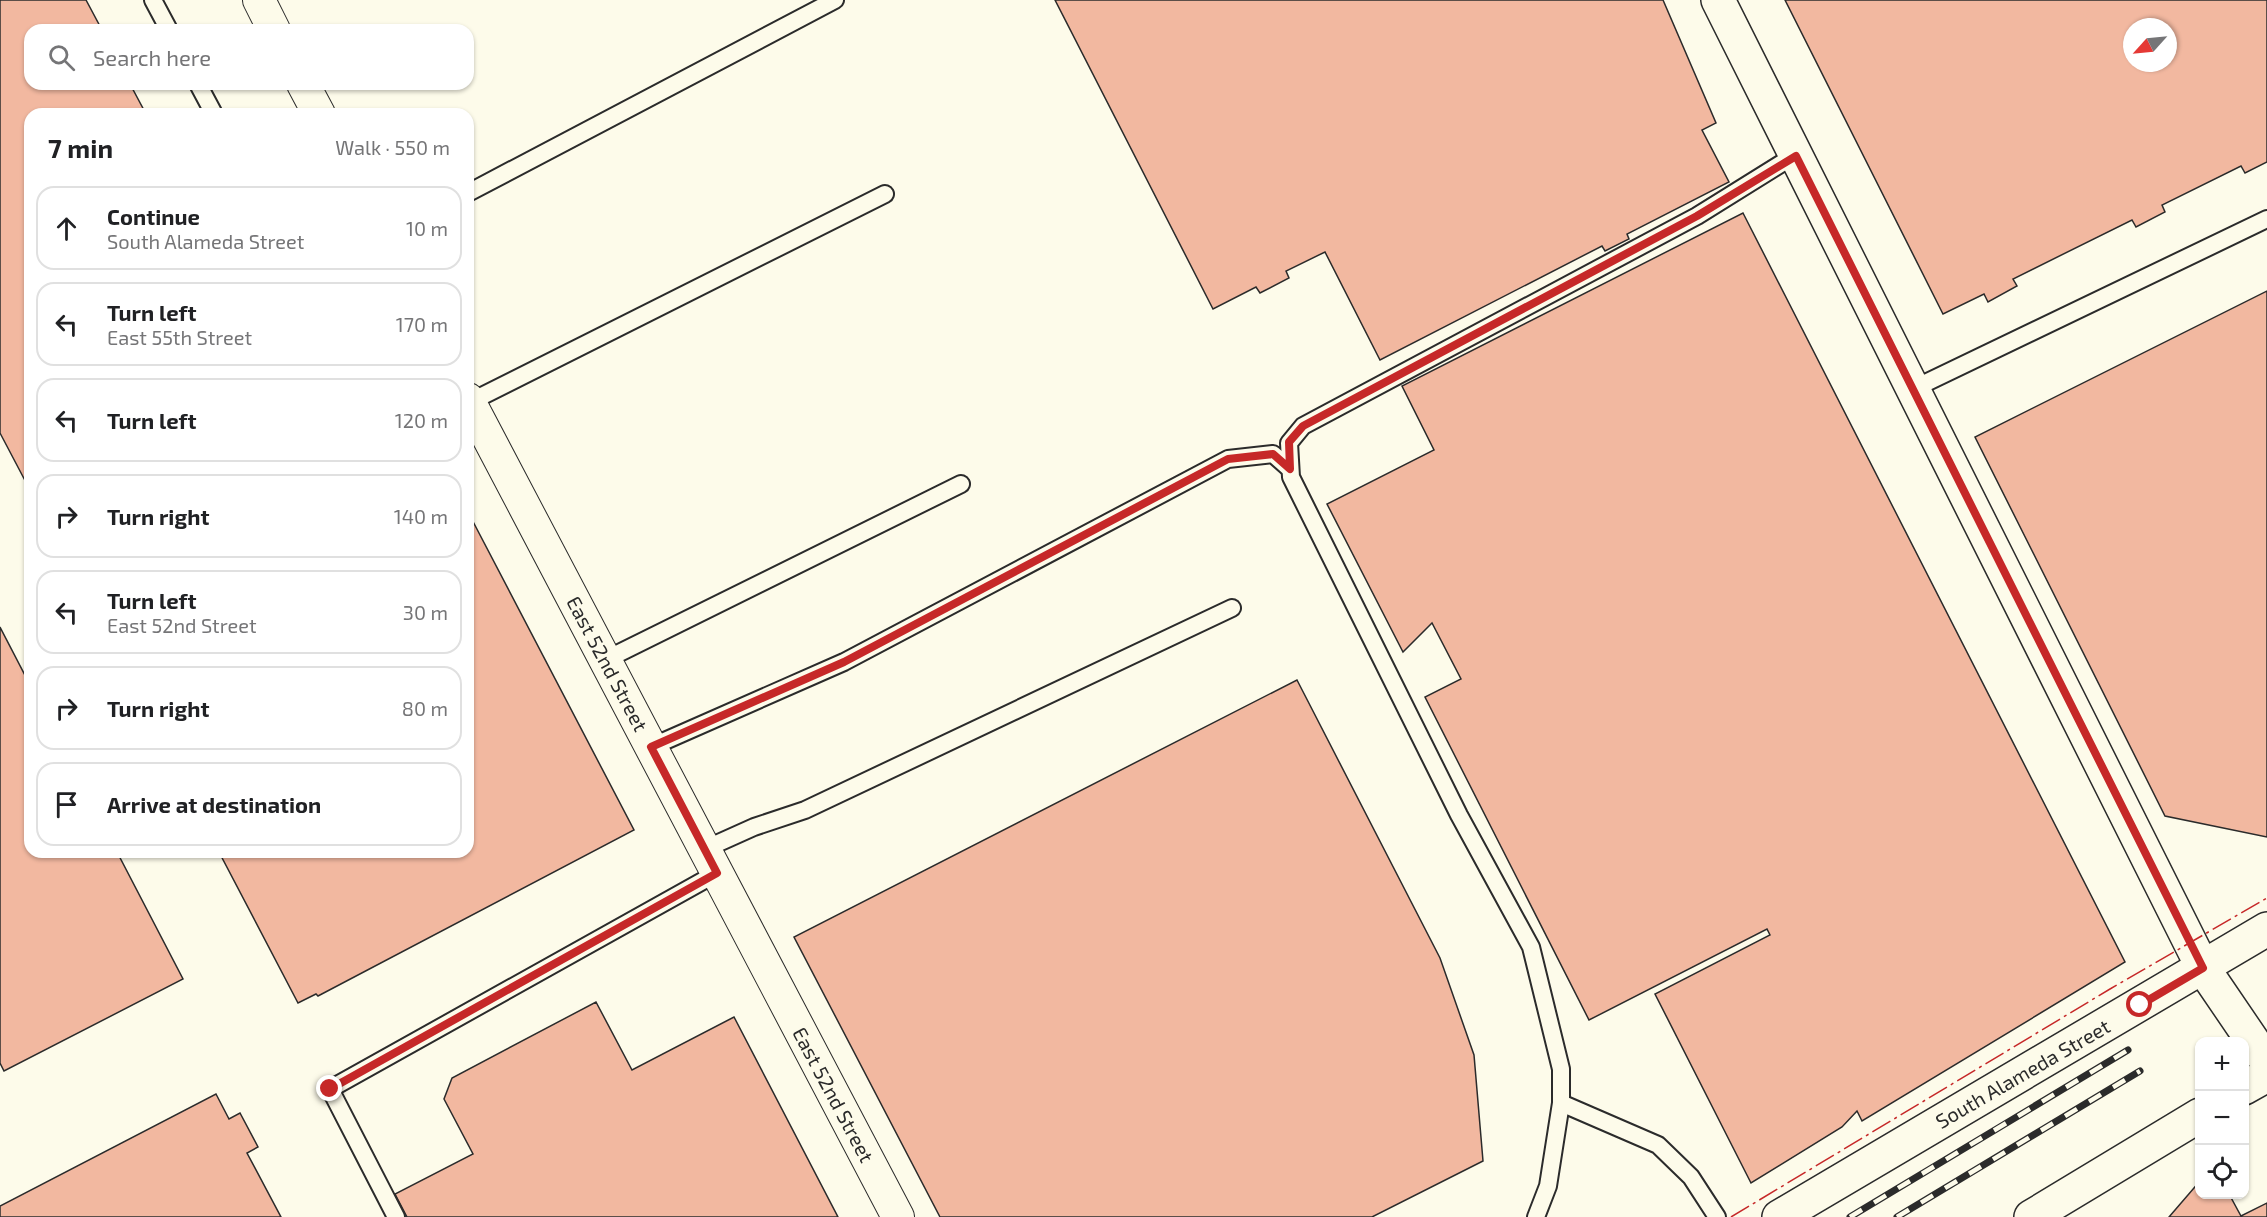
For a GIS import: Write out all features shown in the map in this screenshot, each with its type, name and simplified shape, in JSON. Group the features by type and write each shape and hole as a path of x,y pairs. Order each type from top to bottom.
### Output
{"street":[{"path":"259,0 271,24"},
{"path":"1718,0 2203,968 2267,1062"},
{"path":"306,90 316,108"},
{"name":"East 52nd Street","path":"474,410 898,1217"},
{"name":"South Alameda Street","path":"1779,1217 2267,929"},
{"path":"2249,1086 2267,1075"},
{"path":"2031,1217 2195,1117"}],"lane":[{"path":"153,0 166,24"},
{"path":"474,190 835,0"},
{"path":"201,90 211,108"},
{"path":"1536,1217 1548,1186 1561,1103 1561,1069 1531,947 1459,815 1291,477 1289,442 1303,426 1697,216 1796,156"},
{"path":"474,398 885,194"},
{"path":"1913,389 2267,219"},
{"path":"651,747 844,662 1228,459 1273,454 1290,469"},
{"path":"605,660 961,484"},
{"path":"396,1217 330,1089 711,861 754,827 805,810 1232,608"},
{"path":"1561,1103 1658,1145 1691,1177 1717,1217"}],"building":[{"path":"0,0 86,0 99,24 24,24 24,90 133,90 143,108 24,108 24,479 0,433"},
{"path":"1055,0 1663,0 1716,123 1702,130 1729,182 1627,234 1629,239 1605,251 1602,246 1380,360 1325,252 1286,271 1289,278 1260,293 1256,287 1213,309"},
{"path":"1785,0 2267,0 2267,162 2245,173 2241,166 2162,205 2165,212 2136,227 2132,220 2013,279 2017,286 1988,302 1984,294 1943,314"},
{"path":"1743,213 2125,962 1862,1121 1857,1111 1842,1127 1751,1183 1655,994 1770,935 1767,929 1589,1020 1425,697 1461,679 1432,623 1403,652 1327,504 1434,450 1402,386"},
{"path":"2267,291 2267,837 2165,816 1975,437"},
{"path":"474,523 634,830 318,996 316,994 298,1003 222,858 474,858"},
{"path":"0,627 24,673 24,858 120,858 183,979 4,1071 0,1063"},
{"path":"1297,680 1440,958 1474,1055 1483,1161 1372,1217 940,1217 794,937"},
{"path":"596,1002 632,1070 734,1017 838,1217 407,1217 395,1194 473,1154 444,1099 452,1078"},
{"path":"216,1094 229,1119 240,1113 258,1147 247,1153 281,1217 0,1217 0,1206"},
{"path":"2195,1187 2195,1199 2232,1199 2241,1216 2267,1203 2267,1217 2169,1217"}],"railway":[{"path":"1850,1217 2128,1050"},
{"path":"1897,1217 2140,1071"}],"power":[{"path":"1731,1217 2110,989 2267,898"}],"route":[{"path":"330,1089 717,873 651,747 844,662 1228,459 1273,454 1290,469 1289,442 1303,426 1697,216 1796,156 2203,968 2140,1005"}]}
